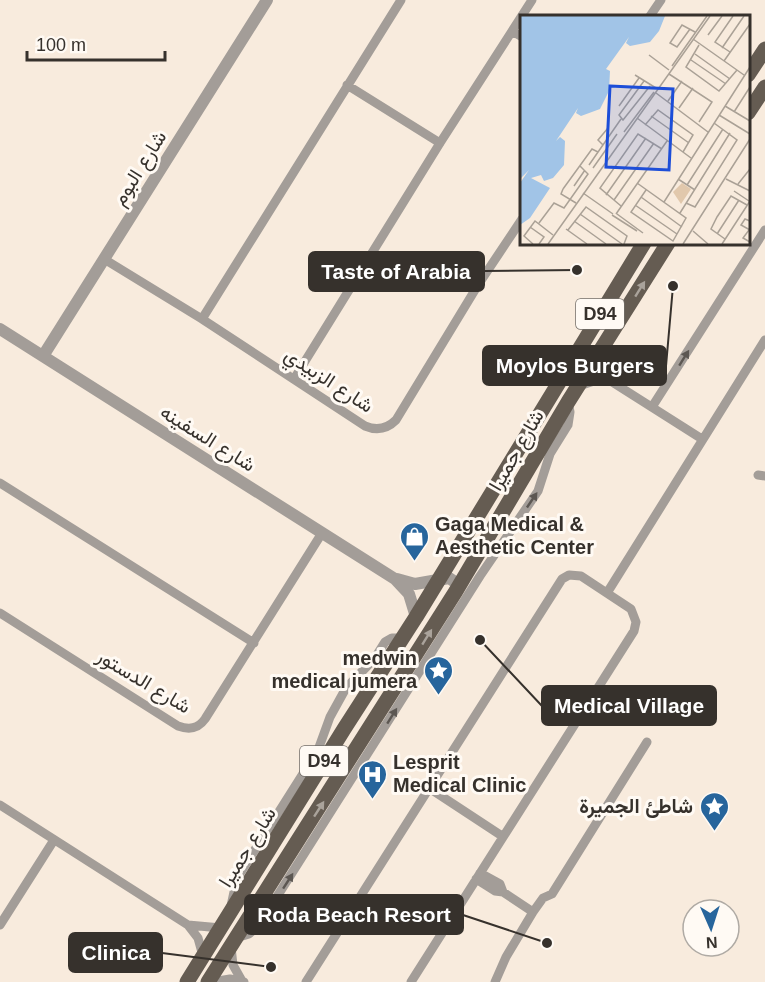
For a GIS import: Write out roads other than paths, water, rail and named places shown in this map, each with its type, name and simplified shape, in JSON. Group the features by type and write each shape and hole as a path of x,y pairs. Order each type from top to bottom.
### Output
{"main road":[{"path":"750,72 765,49"},
{"path":"750,110 765,87"},
{"name":"شارع جميرا","path":"187,982 416,617 643,244"},
{"name":"شارع جميرا","path":"210,982 233,942 457,590 568,402 667,244"},
{"path":"463,540 468,551 476,552 482,549"}],"street":[{"name":"شارع البوم","path":"43,356 267,0"},
{"path":"202,319 401,0"},
{"path":"522,15 532,0"},
{"path":"651,15 661,0"},
{"path":"294,379 520,19"},
{"path":"512,31 520,37"},
{"path":"347,85 440,143"},
{"name":"شارع الزبيدي","path":"104,259 202,319 365,426 376,429 392,424 520,222"},
{"path":"652,407 765,230"},
{"name":"شارع السفينه","path":"0,329 395,579 409,594 416,617"},
{"path":"607,593 765,340"},
{"path":"601,351 603,366 609,380 702,439"},
{"path":"579,386 594,381 609,380"},
{"path":"243,981 233,965 233,942 260,925 485,567 538,492 550,454 570,419 568,402"},
{"path":"0,483 254,643"},
{"name":"شارع الدستور","path":"0,613 186,729 202,723 322,533"},
{"path":"306,982 562,579 573,575 581,576 631,609 636,622 634,631 411,982"},
{"path":"439,579 445,577 452,579 457,590"},
{"name":"شارع السفينه","path":"395,579 415,584 439,579"},
{"path":"495,982 504,960 533,912 543,898 552,894 647,742"},
{"path":"429,788 502,836"},
{"path":"0,805 189,925 198,938 203,956"},
{"path":"0,925 54,840"},
{"path":"478,876 500,884 503,892 533,912"},
{"path":"189,925 221,928"},
{"path":"210,982 224,979 243,981"}],"place":[{"name":"Taste of Arabia","path":"577,270"},
{"name":"Moylos Burgers","path":"673,286"},
{"name":"Gaga Medical & Aesthetic Center","path":"414,562"},
{"name":"Medical Village","path":"480,640"},
{"name":"medwin medical jumera","path":"438,696"},
{"name":"Lesprit Medical Clinic","path":"372,800"},
{"name":"شاطئ الجميرة","path":"714,832"},
{"name":"Roda Beach Resort","path":"547,943"},
{"name":"Clinica","path":"271,967"}]}
